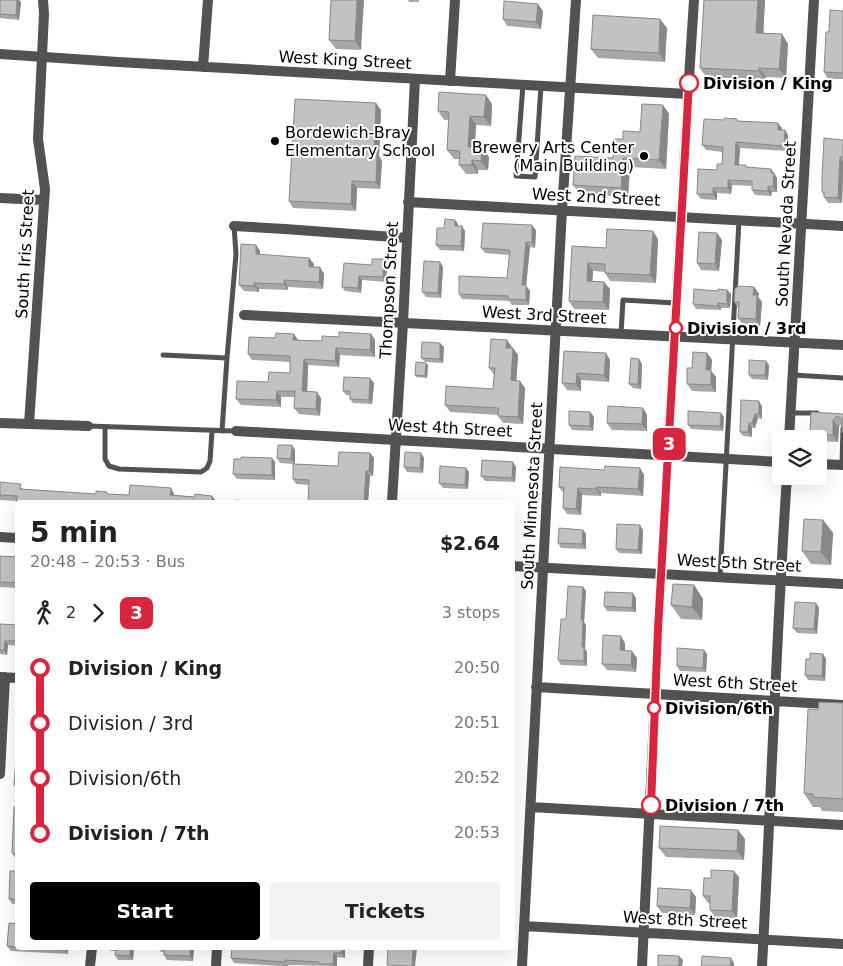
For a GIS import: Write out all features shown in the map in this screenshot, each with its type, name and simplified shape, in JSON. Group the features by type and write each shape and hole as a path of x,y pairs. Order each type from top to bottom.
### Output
{"street":[{"name":"South Iris Street","path":"29,424 45,189 38,139 44,14 43,0"},
{"path":"203,67 208,0"},
{"path":"450,81 455,0"},
{"name":"South Minnesota Street","path":"522,966 562,210 576,0"},
{"path":"642,966 651,814 661,574 694,0"},
{"name":"South Nevada Street","path":"789,430 814,0"},
{"name":"West King Street","path":"0,54 688,94"},
{"name":"Thompson Street","path":"392,500 415,79"},
{"path":"0,198 44,200"},
{"name":"West 2nd Street","path":"408,202 843,226"},
{"path":"234,226 407,238"},
{"name":"West 3rd Street","path":"244,315 843,345"},
{"path":"0,423 88,426"},
{"name":"West 4th Street","path":"236,432 772,462"},
{"path":"827,464 842,465"},
{"path":"762,966 780,581 786,485"},
{"path":"0,537 15,538"},
{"name":"West 5th Street","path":"515,566 843,584"},
{"path":"0,774 3,677"},
{"name":"West 6th Street","path":"536,687 843,705"},
{"path":"531,807 843,825"},
{"name":"West 8th Street","path":"524,926 843,944"},
{"path":"90,966 92,950"},
{"path":"216,966 217,950"},
{"path":"368,966 369,950"}],"lane":[{"path":"523,85 516,176 526,177 535,177 541,86"},
{"path":"720,577 738,220"},
{"path":"222,431 236,254 234,226"},
{"path":"621,334 623,300 677,303"},
{"path":"163,355 227,358"},
{"path":"792,376 843,378"},
{"path":"790,413 825,413"},
{"path":"88,426 236,432"},
{"path":"105,427 105,459 108,466 119,469 192,472 201,472 207,468 210,461 212,430"},
{"path":"842,465 843,428"}],"building":[{"path":"0,0 17,0 16,15 0,14"},
{"path":"331,0 357,0 355,41 329,40"},
{"path":"704,0 758,0 756,33 782,34 779,69 759,68 759,71 700,68"},
{"path":"504,1 538,4 536,22 503,19"},
{"path":"830,10 843,11 843,73 824,72 826,32 829,32"},
{"path":"593,15 660,19 659,53 591,49"},
{"path":"439,92 486,95 484,117 470,116 468,147 482,147 481,161 472,160 472,165 459,165 460,151 447,150 449,112 438,111"},
{"path":"295,99 376,103 374,154 377,154 376,182 352,181 351,204 289,201"},
{"path":"642,104 663,105 659,160 623,158 621,188 573,185 575,156 613,158 615,139 623,139 623,131 640,132"},
{"path":"724,118 737,119 737,121 778,123 778,130 785,130 784,146 736,142 735,165 771,169 771,173 774,173 773,187 768,186 768,191 752,190 752,181 728,180 728,188 713,188 713,194 697,194 698,169 717,170 717,164 722,164 723,147 702,145 704,119 724,120"},
{"path":"824,138 843,140 843,157 840,157 838,198 824,197 824,192 822,192"},
{"path":"445,219 455,220 455,226 462,226 461,246 436,245 437,228 444,228"},
{"path":"483,223 532,225 532,242 526,242 522,285 526,285 526,300 508,299 508,296 459,294 459,276 507,278 510,250 481,248"},
{"path":"607,229 653,231 650,275 605,273 605,264 588,263 587,281 604,282 603,302 569,301 572,246 606,248"},
{"path":"699,232 717,233 715,264 697,263"},
{"path":"241,244 256,245 256,254 309,258 309,267 320,267 319,282 284,280 284,284 254,283 254,286 239,285"},
{"path":"372,259 384,259 383,277 359,276 358,288 342,287 344,263 372,265"},
{"path":"424,261 440,262 438,293 422,292"},
{"path":"737,286 754,287 753,295 757,295 756,319 738,318 739,302 734,302 735,288"},
{"path":"694,289 727,290 727,304 718,303 717,306 693,304"},
{"path":"339,332 371,334 370,350 336,348 335,361 304,359 302,391 317,392 316,409 294,408 295,391 277,391 276,400 236,399 237,381 268,382 269,372 290,373 290,356 248,354 249,337 275,338 276,333 294,334 293,340 322,341 322,336 339,337"},
{"path":"491,339 507,340 506,348 513,348 511,380 520,381 518,417 498,416 499,408 445,405 446,386 493,389 495,368 489,368"},
{"path":"422,342 440,343 440,359 421,358"},
{"path":"564,351 606,353 604,375 577,373 576,384 562,383"},
{"path":"693,352 707,353 706,370 711,370 711,385 687,384 687,368 692,368"},
{"path":"631,358 639,359 638,384 629,384"},
{"path":"749,360 766,361 765,375 749,375"},
{"path":"416,362 426,363 425,376 415,375"},
{"path":"344,377 370,378 369,400 350,399 350,391 343,391"},
{"path":"741,400 759,401 759,414 755,414 752,423 749,423 748,432 740,432"},
{"path":"608,406 643,408 642,424 607,423"},
{"path":"569,411 590,412 590,426 569,425"},
{"path":"688,411 721,413 720,426 688,425"},
{"path":"811,412 843,414 843,432 842,419 837,416 833,420 833,435 827,434 827,430 810,430"},
{"path":"278,445 292,445 291,459 277,458"},
{"path":"339,452 370,453 369,471 366,471 364,500 308,500 309,480 293,479 293,464 338,466"},
{"path":"405,452 421,453 420,468 404,467"},
{"path":"241,457 272,458 272,475 233,474 234,459 241,459"},
{"path":"482,460 513,462 512,478 481,476"},
{"path":"440,466 466,468 465,485 439,483"},
{"path":"605,466 640,468 638,489 578,488 576,509 563,508 564,487 559,487 560,467 604,470"},
{"path":"0,482 21,484 20,489 96,494 96,491 107,492 107,494 129,495 130,485 171,488 170,495 194,497 195,494 212,496 212,500 17,500 17,496 0,495"},
{"path":"804,519 823,520 821,552 802,551"},
{"path":"617,524 640,525 638,550 616,549"},
{"path":"559,528 583,530 582,544 558,543"},
{"path":"0,556 15,557 15,583 0,582"},
{"path":"673,584 694,585 692,607 671,605"},
{"path":"568,586 583,587 581,620 583,620 582,647 584,647 584,661 558,660 561,619 566,619"},
{"path":"605,592 633,593 632,608 604,606"},
{"path":"795,602 816,603 814,629 793,628"},
{"path":"0,624 15,625 15,641 5,641 4,650 0,650"},
{"path":"603,635 621,636 620,650 632,651 631,665 602,664"},
{"path":"677,648 704,650 703,668 677,666"},
{"path":"810,653 823,654 822,676 805,675 806,659 810,659"},
{"path":"819,702 843,703 843,799 813,797 813,794 804,793 808,709 818,710"},
{"path":"14,807 15,807 15,854 12,853"},
{"path":"660,826 738,830 737,851 659,848"},
{"path":"711,870 734,871 732,911 710,910 710,896 703,896 704,878 711,878"},
{"path":"10,871 15,871 15,899 9,899"},
{"path":"658,888 691,890 690,908 657,906"},
{"path":"9,923 15,924 15,947 7,946"},
{"path":"116,950 130,950 130,956 115,955"},
{"path":"164,950 190,950 190,956 164,955"},
{"path":"232,950 342,950 341,953 334,953 333,964 231,958"},
{"path":"388,950 413,950 412,966 387,965"},
{"path":"658,955 679,956 679,966 658,966"},
{"path":"702,956 731,958 730,966 701,966"}],"bus line":[{"name":"3","path":"651,805 658,629 689,83"}],"place":[{"name":"Division / King","path":"689,83"},
{"name":"Bordewich-Bray Elementary School","path":"275,141"},
{"name":"Brewery Arts Center (Main Building)","path":"644,156"},
{"name":"Division / 3rd","path":"676,328"},
{"name":"Division/6th","path":"654,708"},
{"name":"Division / 7th","path":"651,805"}]}
